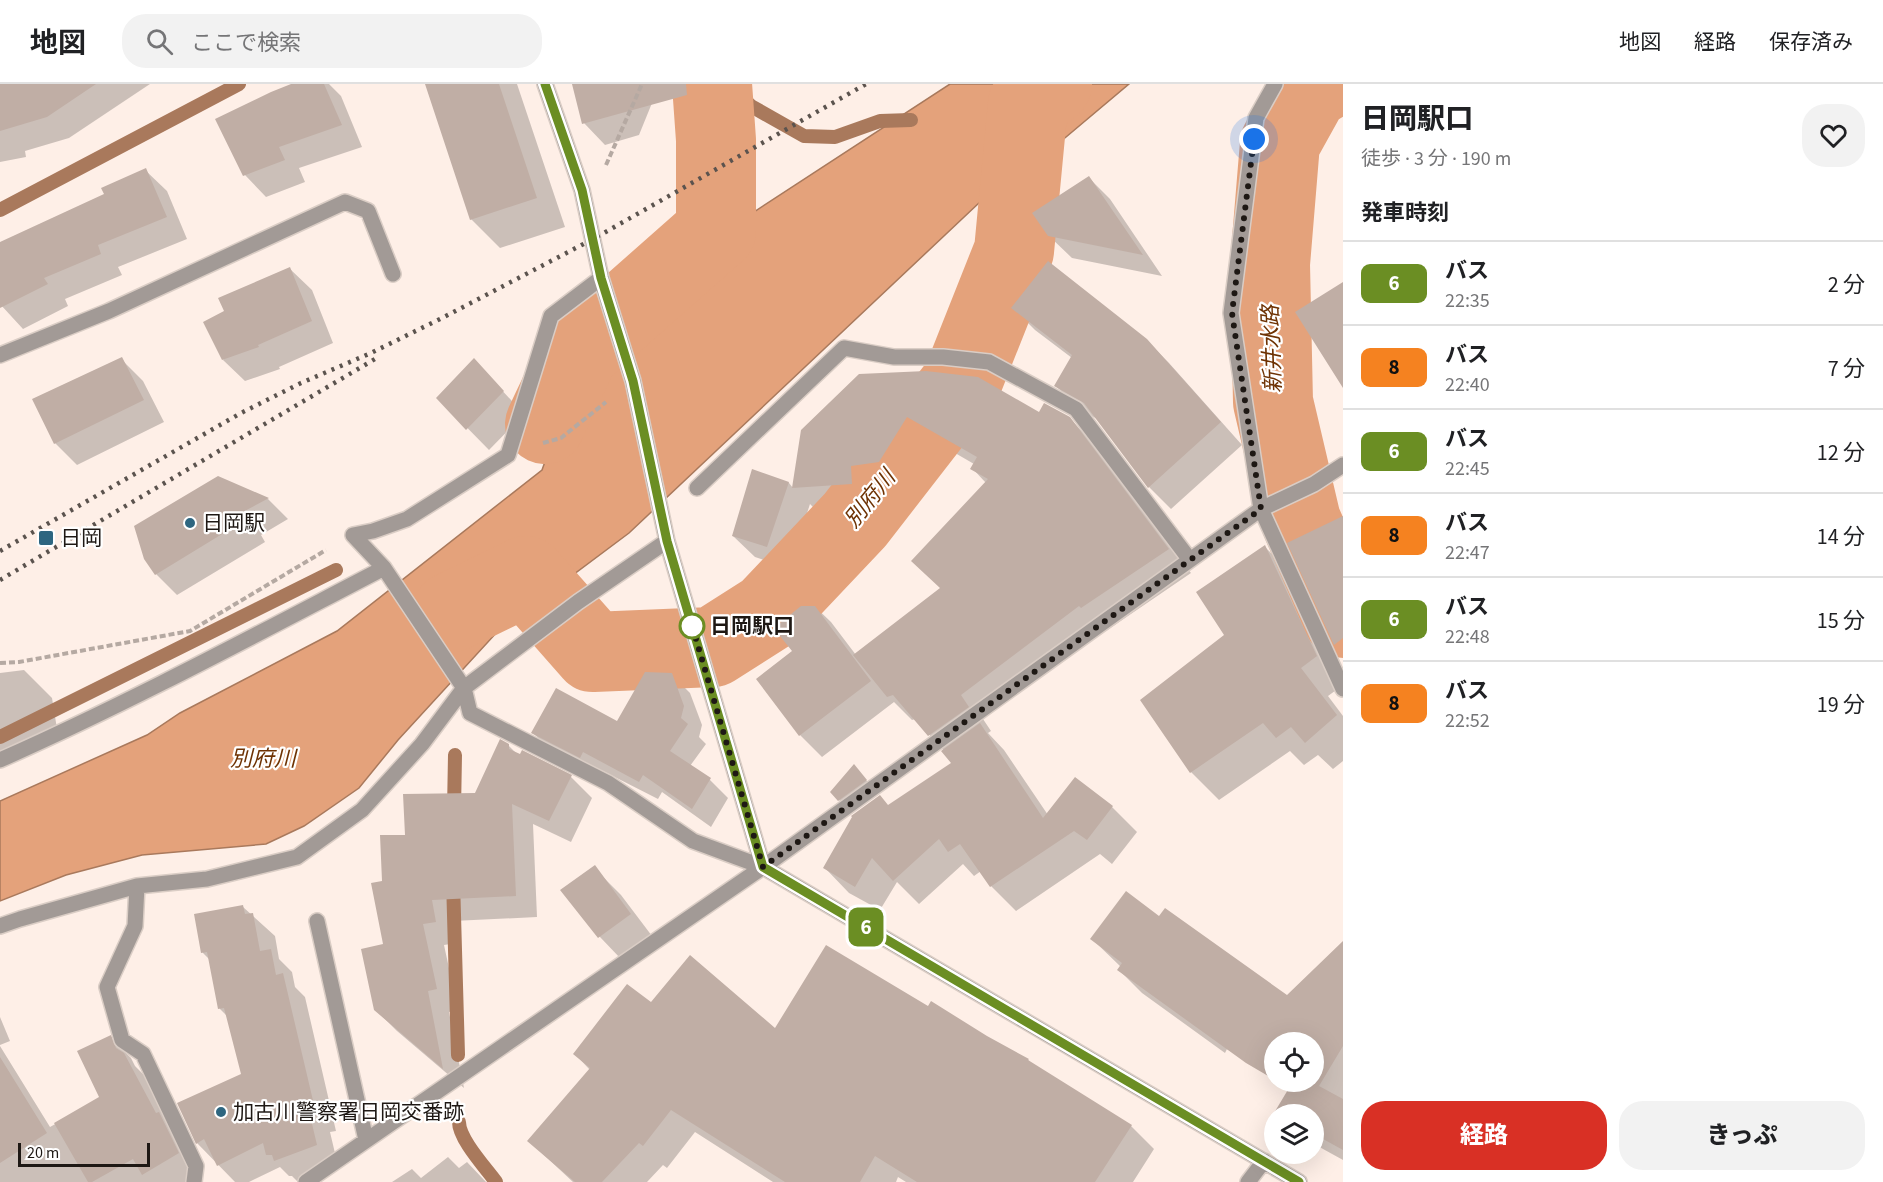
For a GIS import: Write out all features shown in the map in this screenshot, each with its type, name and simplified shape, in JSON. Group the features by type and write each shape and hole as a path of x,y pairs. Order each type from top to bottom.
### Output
{"street":[{"path":"545,84 582,190 601,278 633,381 667,541 763,867"},
{"path":"1275,84 1256,118 1232,313 1261,509 1343,689"},
{"path":"0,355 108,311 345,202 368,211 393,274"},
{"path":"353,535 374,531 407,519 508,455 551,316 601,278"},
{"path":"697,488 844,348 894,357 943,357 989,363 1076,409 1190,560"},
{"path":"306,1182 763,867 1261,509 1314,484 1343,465"},
{"path":"353,535 384,568 464,688 470,713 608,783 693,841 763,867 1264,1161 1248,1182"},
{"path":"0,927 20,919 137,886 207,879 297,857 362,810 423,744 464,688 578,602 667,541"},
{"path":"0,760 167,680 384,568"},
{"path":"137,886 135,926 107,987 122,1040 143,1054 196,1166 194,1182"},
{"path":"317,921 366,1140"},
{"path":"1269,1164 1299,1182"}],"path":[{"path":"603,172 642,84"},
{"path":"508,455 561,438 633,381"},
{"path":"0,663 19,662 190,631 353,535"}],"water":[{"name":"別府川","path":"950,84 1129,84 1053,148 998,185 629,533 498,631 398,740 359,788 304,826 266,844 142,855 66,875 0,901 0,801 147,735 180,713 337,631 542,470 580,364 737,223"}],"building":[{"path":"0,84 96,84 47,117 0,131"},
{"path":"291,84 324,84 342,125 279,147 285,160 243,176 215,119"},
{"path":"425,84 499,84 537,198 470,220"},
{"path":"572,84 686,84 687,95 582,124"},
{"path":"146,168 167,217 98,245 101,254 44,278 48,284 0,308 0,242 104,194 101,188"},
{"path":"1089,176 1143,255 1048,236 1032,213"},
{"path":"1048,261 1147,339 1221,422 1148,488 1084,403 1054,386 1072,355 1011,308"},
{"path":"290,267 312,321 258,345 259,347 222,360 203,322 224,311 218,298"},
{"path":"1343,282 1343,388 1295,312"},
{"path":"122,357 144,400 54,444 32,399"},
{"path":"474,358 504,391 466,430 436,398"},
{"path":"926,371 978,377 1039,412 1044,403 1070,417 1169,549 1081,608 1079,606 961,695 969,707 928,736 893,695 887,697 853,655 940,588 911,561 988,479 970,469 977,457 907,417 879,462 851,466 852,484 792,488 801,430 859,374"},
{"path":"752,469 789,482 767,547 732,536"},
{"name":"日岡駅","path":"218,476 269,498 241,513 245,520 155,575 144,559 134,526"},
{"path":"1343,516 1343,638 1334,645 1287,543"},
{"path":"1265,545 1317,656 1301,668 1337,715 1305,743 1291,727 1276,738 1263,723 1190,773 1140,700 1224,635 1196,592"},
{"path":"801,606 815,606 871,681 799,736 756,679 792,651 780,636 780,623"},
{"path":"645,672 672,673 684,706 681,718 688,724 670,751 711,778 692,809 643,775 639,782 583,752 580,758 531,733 556,688 617,721"},
{"path":"980,723 1043,818 1075,777 1113,806 1087,840 1074,831 990,887 960,844 948,852 939,839 893,881 872,858 855,887 823,868 851,816 880,795 888,805 951,763 941,751"},
{"path":"500,739 509,744 509,749 520,754 522,750 572,775 549,821 512,804 516,896 432,900 436,922 423,924 437,989 428,991 443,1069 374,1010 361,949 383,944 371,883 382,881 380,835 405,835 403,794 475,793"},
{"path":"854,764 867,780 838,801 830,792"},
{"path":"595,865 631,914 598,938 560,890"},
{"path":"1126,891 1159,916 1165,908 1287,995 1343,941 1343,1046 1324,1078 1324,1032 1264,1032 1264,1074 1117,970 1122,963 1090,939"},
{"path":"243,905 245,914 253,913 260,951 271,949 276,975 283,973 315,1109 309,1111 317,1145 274,1161 272,1155 266,1155 263,1143 217,1166 204,1139 196,1144 177,1103 241,1074 224,1008 218,1009 207,952 201,953 194,914"},
{"path":"826,945 928,1006 931,1001 1029,1059 1132,1125 1095,1182 917,1182 875,1156 860,1182 785,1182 671,1110 643,1146 639,1143 602,1182 575,1182 527,1141 590,1068 573,1054 627,984 651,1002 690,955 775,1028"},
{"path":"111,1035 116,1048 124,1053 156,1113 159,1112 179,1153 142,1175 133,1159 92,1182 88,1182 54,1123 99,1097 77,1051"},
{"path":"0,1057 47,1133 0,1163"},
{"path":"1324,1089 1343,1099 1343,1150 1324,1140 1324,1104 1279,1104 1287,1092 1324,1092"}],"waterway":[{"path":"0,210 239,84"},
{"path":"687,84 689,144"},
{"path":"699,84 703,142"},
{"name":"別府川","path":"545,424 579,352 716,231 716,140 712,84"},
{"path":"728,84 751,106 804,136 835,137 880,121 911,120"},
{"name":"別府川","path":"452,612 526,576 593,652 713,647 768,612 855,520 962,382 1014,251 1028,104 1052,84"},
{"name":"新井水路","path":"1320,84 1311,87 1280,143 1270,264 1273,402 1301,521 1343,618"},
{"path":"632,275 696,222 695,208"},
{"path":"538,417 571,345"},
{"path":"0,737 336,570"},
{"path":"454,810 455,755"},
{"path":"453,880 458,1055"},
{"path":"459,1122 463,1136 496,1182"}],"railway":[{"path":"0,551 241,413 444,317 595,238 866,84"},
{"path":"0,580 375,359"}],"bus line":[{"name":"6","path":"545,84 582,190 601,278 633,381 667,541 763,867 1299,1182"}],"place":[{"name":"日岡駅","path":"190,523"},
{"name":"日岡","path":"46,538"},
{"name":"日岡駅口","path":"692,626"},
{"name":"加古川警察署日岡交番跡","path":"221,1112"}],"route":[{"path":"692,626 691,622 763,867 1261,509 1232,313 1254,139"}]}
